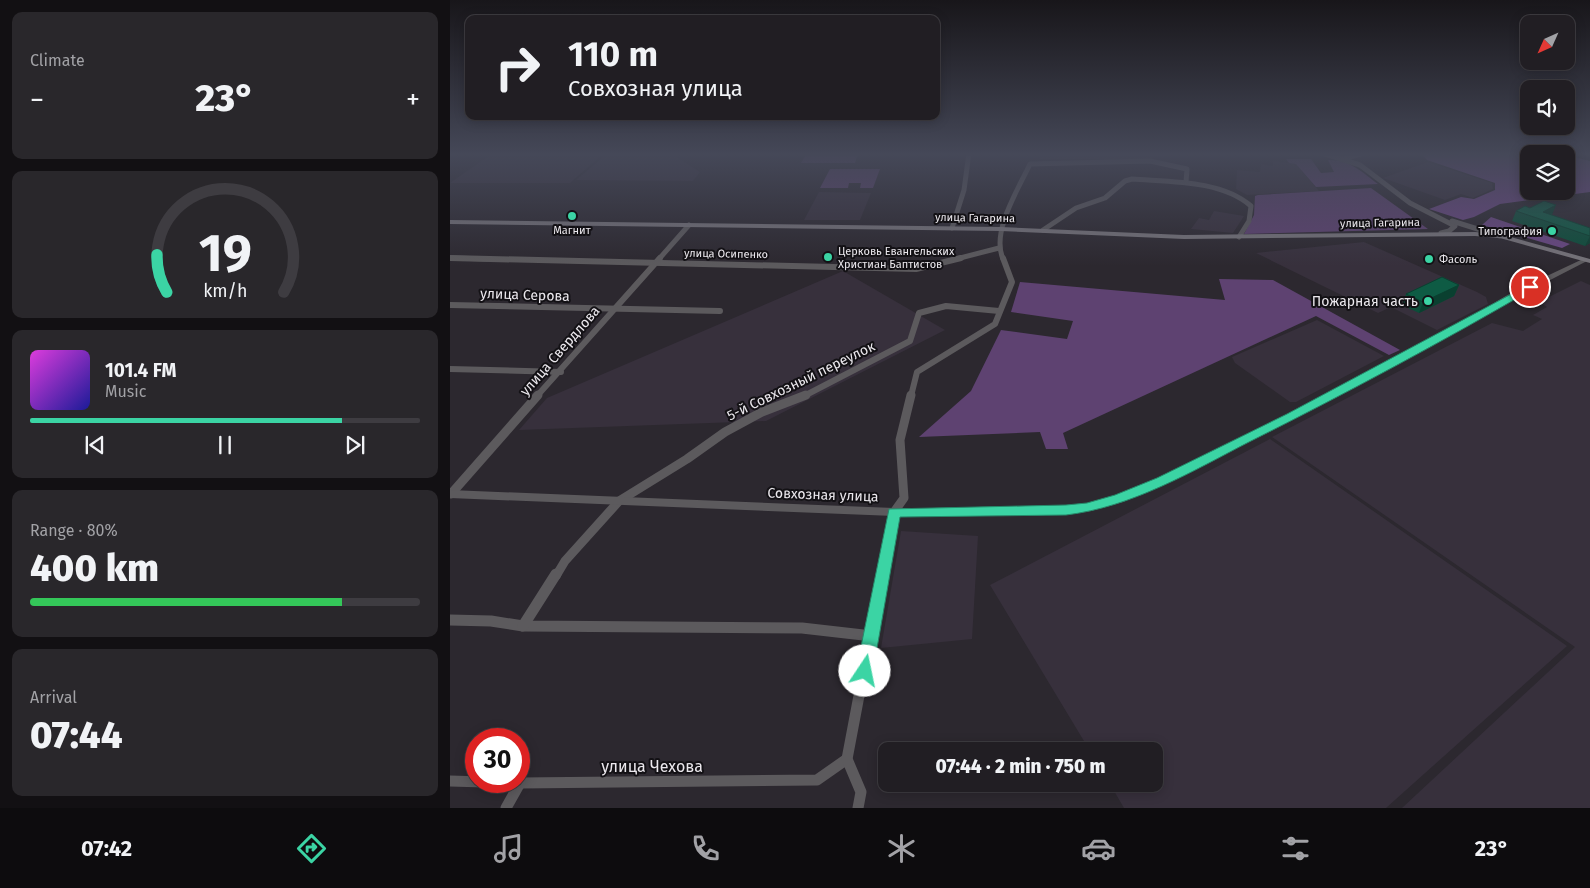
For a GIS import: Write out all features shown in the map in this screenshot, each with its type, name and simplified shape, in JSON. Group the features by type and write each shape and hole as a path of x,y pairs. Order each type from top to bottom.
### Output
{"main road":[{"name":"улица Гагарина","path":"450,222 1002,229 1184,237 1441,233 1500,236 1587,260"}],"street":[{"path":"952,228 964,191"},
{"path":"858,808 861,792 847,759 872,636 894,512 904,498 900,440 917,372 994,324 1012,287 1013,280 999,248 1002,229 1018,191"},
{"path":"1043,230 1076,208 1105,198 1114,191"},
{"path":"1227,191 1248,200 1251,206 1251,214 1239,237"},
{"path":"1394,191 1410,203 1455,226 1449,231 1441,233"},
{"path":"1436,216 1500,236"},
{"name":"улица Свердлова","path":"451,495 689,225"},
{"path":"1458,234 1468,231 1464,225"},
{"name":"улица Осипенко","path":"450,258 916,269 999,248"},
{"name":"Совхозная улица","path":"451,495 894,512 1066,510 1087,508 1119,498 1161,481 1291,416 1463,325 1514,295 1587,260"},
{"name":"улица Серова","path":"450,305 720,311"},
{"name":"5-й Совхозный переулок","path":"523,626 565,561 619,501 687,459 725,432 762,412 805,396 910,341 919,313 946,306 999,311"},
{"path":"450,369 561,372"},
{"path":"450,620 490,621 523,626 802,628 872,636"},
{"name":"улица Чехова","path":"530,783 817,780 847,759"},
{"name":"улица Чехова","path":"450,781 465,781"},
{"path":"506,808 514,793"}],"shaded area":[{"path":"1239,191 1319,191 1247,195"},
{"path":"1327,191 1375,191 1428,229 1244,234 1254,215 1255,196"},
{"path":"1419,191 1489,191 1473,198 1461,194 1445,200"},
{"path":"1493,191 1520,191 1520,200 1530,200 1500,204 1474,217 1463,220 1429,209 1461,197 1474,199"},
{"path":"1575,191 1590,192 1575,194"},
{"path":"819,192 871,193 860,220 804,220"},
{"path":"1214,211 1244,216 1233,233 1191,229 1199,218 1209,220"},
{"path":"1491,217 1570,244 1562,248 1482,225"},
{"path":"1364,242 1477,292 1486,297 1488,304 1437,330 1391,307 1378,313 1256,253"},
{"path":"843,271 945,330 766,421 519,430 547,398"},
{"path":"1219,279 1273,280 1400,350 1389,355 1316,316 1063,433 1068,449 1046,449 1040,432 919,437 971,391 1001,330 1067,339 1073,321 1011,312 1020,282 1225,300"},
{"path":"1581,281 1590,285 1590,808 1402,808 1575,647 1272,437 1492,323 1523,331 1542,319 1533,315 1547,307 1539,302"},
{"path":"1317,320 1384,356 1296,402 1290,402 1235,363 1232,357"},
{"path":"1270,439 1567,646 1386,808 1124,808 1115,792 1163,792 1163,742 1085,742 990,585"},
{"path":"901,531 978,536 972,639 881,648"}],"building":[{"path":"1544,201 1556,205 1543,212 1590,228 1590,236 1516,211 1525,206 1530,208"},
{"path":"1442,277 1459,285 1423,302 1406,294"}],"place":[{"name":"Магнит","path":"572,216"},
{"name":"Типография","path":"1552,231"},
{"name":"Церковь Евангельских Христиан Баптистов","path":"828,257"},
{"name":"Фасоль","path":"1429,259"},
{"name":"Пожарная часть","path":"1428,301"}],"route":[{"path":"865,671 894,512 1032,512 1087,508 1105,503 1161,481 1291,416 1463,325 1530,287"}]}
